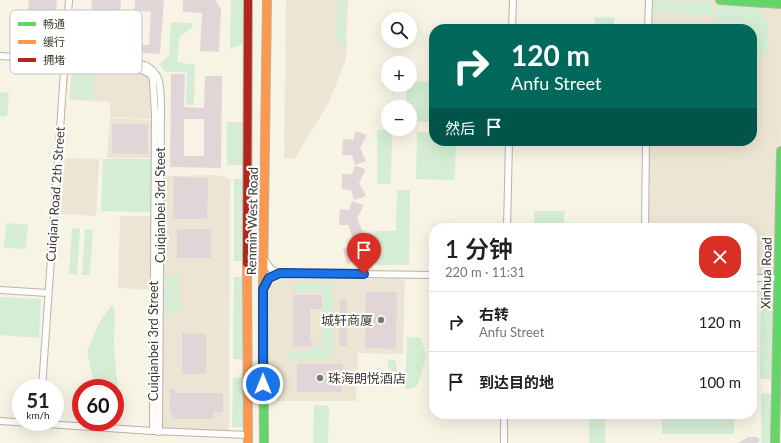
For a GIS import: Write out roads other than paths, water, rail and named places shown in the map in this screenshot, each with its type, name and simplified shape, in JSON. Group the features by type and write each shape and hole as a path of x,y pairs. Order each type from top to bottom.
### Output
{"main road":[{"path":"720,0 781,4"},
{"name":"Renmin West Road","path":"248,2 248,439"},
{"name":"Renmin West Road","path":"264,443 263,271 268,3"},
{"name":"Xinhua Road","path":"775,443 781,151"}],"street":[{"name":"Cuiqian Road 2th Street","path":"68,10 69,0"},
{"path":"512,24 513,0"},
{"path":"648,24 649,0"},
{"name":"Cuiqianbei 3rd Street","path":"0,56 10,57"},
{"name":"Cuiqianbei 3rd Street","path":"142,70 151,75 153,80 155,121 156,431"},
{"name":"Cuiqian Road 2th Street","path":"43,379 63,74"},
{"path":"507,223 509,146"},
{"path":"645,223 646,146"},
{"path":"264,259 268,265 280,273"},
{"path":"263,289 269,278 280,273 429,275"},
{"path":"757,278 779,278"},
{"path":"0,290 48,293"},
{"path":"504,419 504,443"},
{"path":"0,421 12,422"},
{"path":"64,425 248,439"}],"place":[{"name":"城轩商厦","path":"381,320"},
{"name":"珠海朗悦酒店","path":"320,378"}]}
